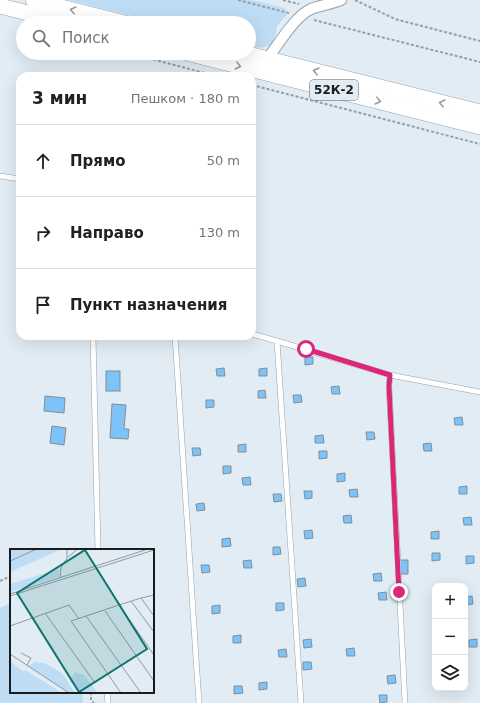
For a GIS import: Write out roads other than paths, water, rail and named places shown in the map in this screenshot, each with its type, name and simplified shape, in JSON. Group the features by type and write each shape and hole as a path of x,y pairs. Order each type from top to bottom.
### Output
{"main road":[{"path":"33,0 97,16"},
{"path":"0,6 40,16"},
{"name":"52К-2","path":"256,56 480,112"},
{"name":"52К-2","path":"215,60 480,127"}],"street":[{"path":"267,59 300,16 311,9 341,0"}],"lane":[{"path":"0,176 16,178"},
{"path":"256,335 390,375 480,392"},
{"path":"93,340 98,549"},
{"path":"175,340 199,703"},
{"path":"277,340 301,703"},
{"path":"390,375 389,386 404,703"}]}
